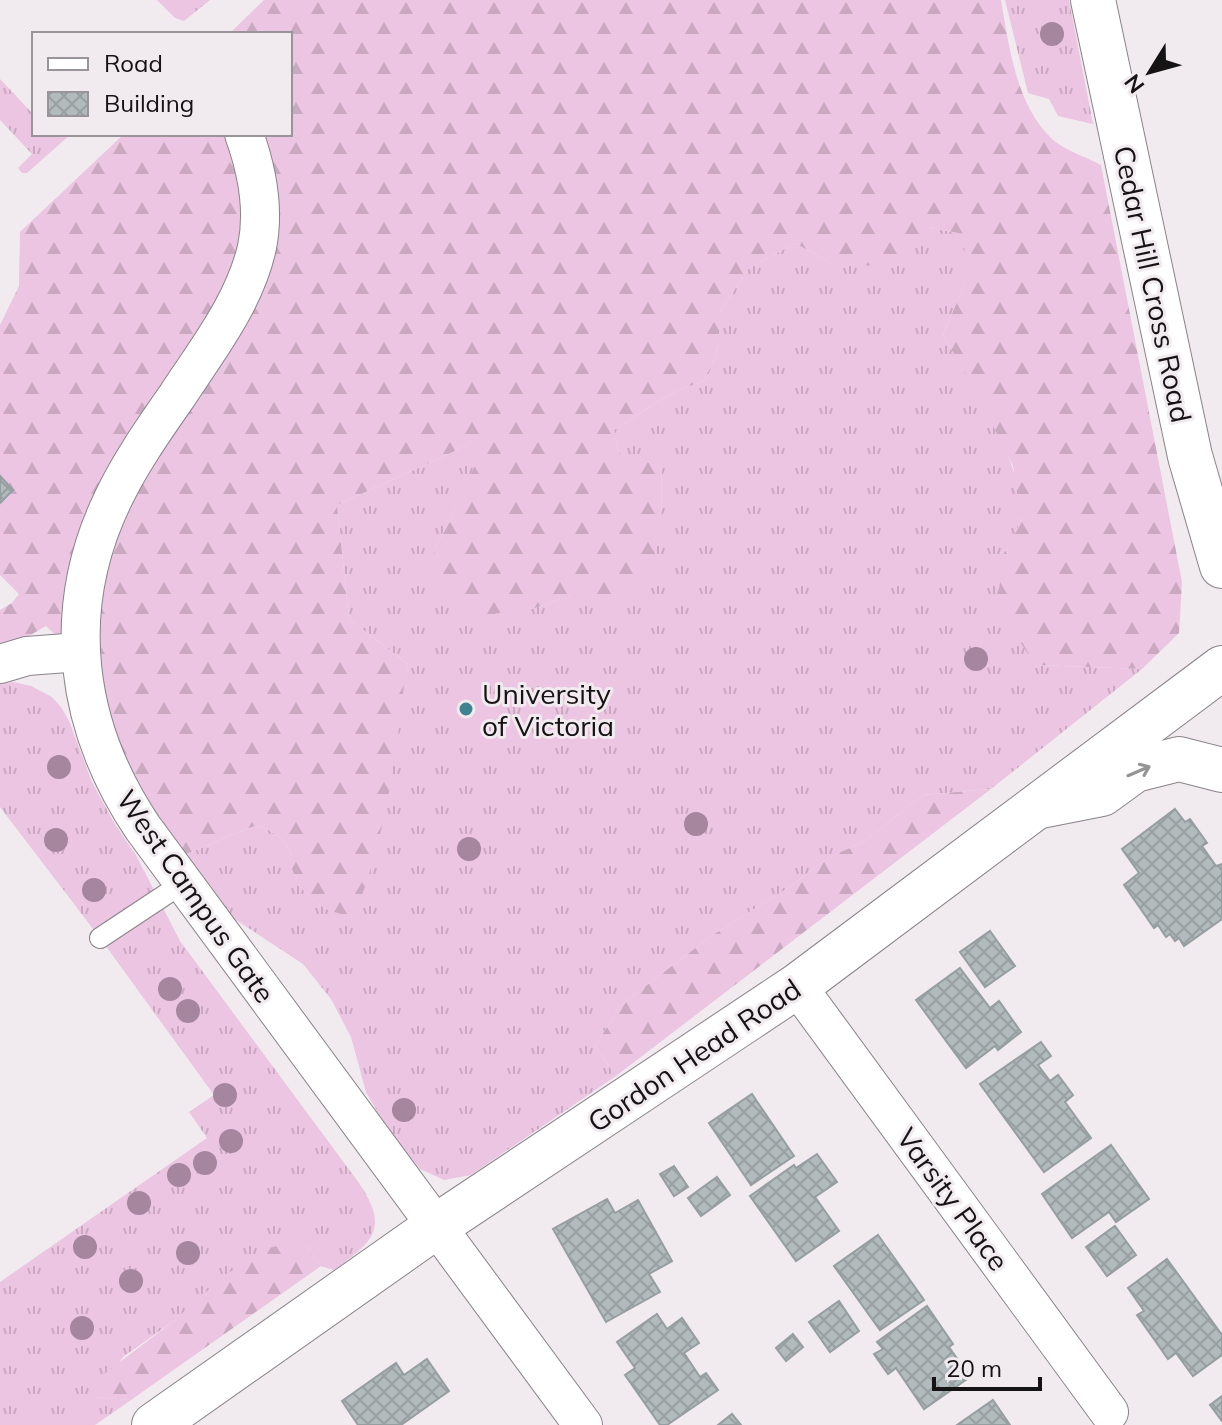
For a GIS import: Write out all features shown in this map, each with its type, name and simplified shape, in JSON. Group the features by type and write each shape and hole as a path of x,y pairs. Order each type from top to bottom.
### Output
{"street":[{"name":"Cedar Hill Cross Road","path":"1093,0 1190,456 1222,566"},
{"name":"West Campus Gate","path":"245,136 254,160 260,218 257,246 249,273 228,318 113,498 87,574 80,652 93,730 122,797 583,1425"},
{"path":"0,664 27,656 80,652"},
{"name":"Gordon Head Road","path":"154,1425 438,1225 797,986 1222,668"},
{"path":"1041,806 1102,794 1135,770 1179,759 1222,770"},
{"name":"Varsity Place","path":"797,986 1109,1412"}],"lane":[{"path":"100,938 183,883"}],"green space":[{"path":"157,0 210,0 184,21 175,18"},
{"path":"264,0 1001,0 1016,74 1030,109 1057,143 1101,165 1182,582 1179,633 1142,669 1036,665 997,609 1003,555 1022,519 1013,466 943,335 965,283 964,234 930,228 890,267 831,263 795,243 748,269 719,313 719,344 707,379 667,396 614,430 619,453 662,467 661,519 647,578 613,615 572,595 532,609 483,615 445,594 430,573 435,549 492,430 453,452 337,505 349,619 408,664 383,819 367,880 353,915 333,912 315,902 296,879 288,847 276,834 266,829 252,827 186,854 127,775 93,670 46,626 15,644 0,647 0,610 19,594 0,575 0,503 13,490 0,476 0,325 19,286 20,232 122,136 292,136 292,32 231,32"},
{"path":"1005,0 1069,0 1093,124 1058,116 1049,99 1028,93"},
{"path":"0,79 32,113 32,136 69,136 27,173 22,173 18,168 32,154 0,120"},
{"path":"930,228 965,234 965,283 943,335 993,422 1014,471 1022,516 1015,536 1003,555 1036,665 1142,669 991,789 922,795 865,841 828,858 785,890 711,936 621,1005 595,1046 616,1076 471,1175 444,1180 420,1169 389,1132 366,1092 351,1037 331,999 303,964 233,918 186,854 252,827 266,829 276,834 288,847 296,879 315,902 333,911 353,914 408,664 349,619 337,505 453,452 493,429 435,549 532,609 572,595 661,519 662,468 619,453 614,430 667,396 707,379 719,344 719,313 748,269 795,243 831,263"},
{"path":"13,682 31,686 52,697 61,707 92,782 137,857 180,941 359,1183 374,1212 373,1233 367,1242 334,1270 321,1266 303,1242 175,1320 123,1357 96,1397 131,1400 95,1425 0,1425 0,1282 207,1138 189,1112 214,1095 0,807 0,684"},
{"path":"991,789 616,1076 595,1046 621,1005 711,936 785,890 828,858 865,841 922,795"},
{"path":"303,1242 321,1266 131,1400 96,1397 87,1387 175,1320 225,1275 272,1247"}],"building":[{"path":"0,476 13,490 0,503"},
{"path":"1175,809 1185,822 1190,819 1207,843 1202,846 1216,866 1222,864 1222,919 1184,946 1179,938 1175,941 1170,934 1166,937 1158,925 1154,928 1124,885 1139,873 1122,849"},
{"path":"990,931 1015,966 985,987 960,952"},
{"path":"960,968 990,1008 999,1001 1021,1032 998,1050 995,1046 966,1068 916,1000"},
{"path":"1041,1042 1051,1056 1038,1065 1050,1081 1058,1075 1073,1095 1065,1102 1091,1138 1044,1172 980,1084"},
{"path":"752,1094 794,1156 751,1185 709,1123"},
{"path":"1111,1145 1149,1199 1116,1222 1109,1212 1072,1238 1042,1194"},
{"path":"817,1154 837,1182 815,1197 839,1231 796,1261 750,1196 794,1165 796,1168"},
{"path":"674,1166 688,1187 674,1196 660,1174"},
{"path":"717,1177 730,1195 701,1216 688,1198"},
{"path":"607,1199 615,1213 638,1200 672,1261 649,1274 660,1292 606,1322 553,1229"},
{"path":"1115,1226 1136,1255 1107,1276 1086,1247"},
{"path":"878,1235 924,1300 880,1330 834,1266"},
{"path":"1167,1259 1222,1335 1222,1355 1193,1376 1176,1353 1168,1359 1137,1315 1144,1311 1128,1288"},
{"path":"839,1301 859,1331 830,1352 809,1322"},
{"path":"927,1306 953,1344 949,1347 970,1377 924,1409 896,1368 888,1374 874,1354 883,1349 877,1342"},
{"path":"657,1314 667,1329 682,1318 699,1343 684,1353 700,1377 706,1373 718,1390 667,1425 660,1425 625,1375 635,1368 617,1342"},
{"path":"793,1334 803,1347 786,1361 776,1348"},
{"path":"427,1359 449,1391 401,1425 358,1425 342,1401 396,1363 404,1375"},
{"path":"1222,1396 1222,1421 1210,1405"},
{"path":"993,1400 1010,1425 957,1425"},
{"path":"732,1414 741,1425 718,1425"}],"place":[{"name":"University of Victoria","path":"466,709"}]}
